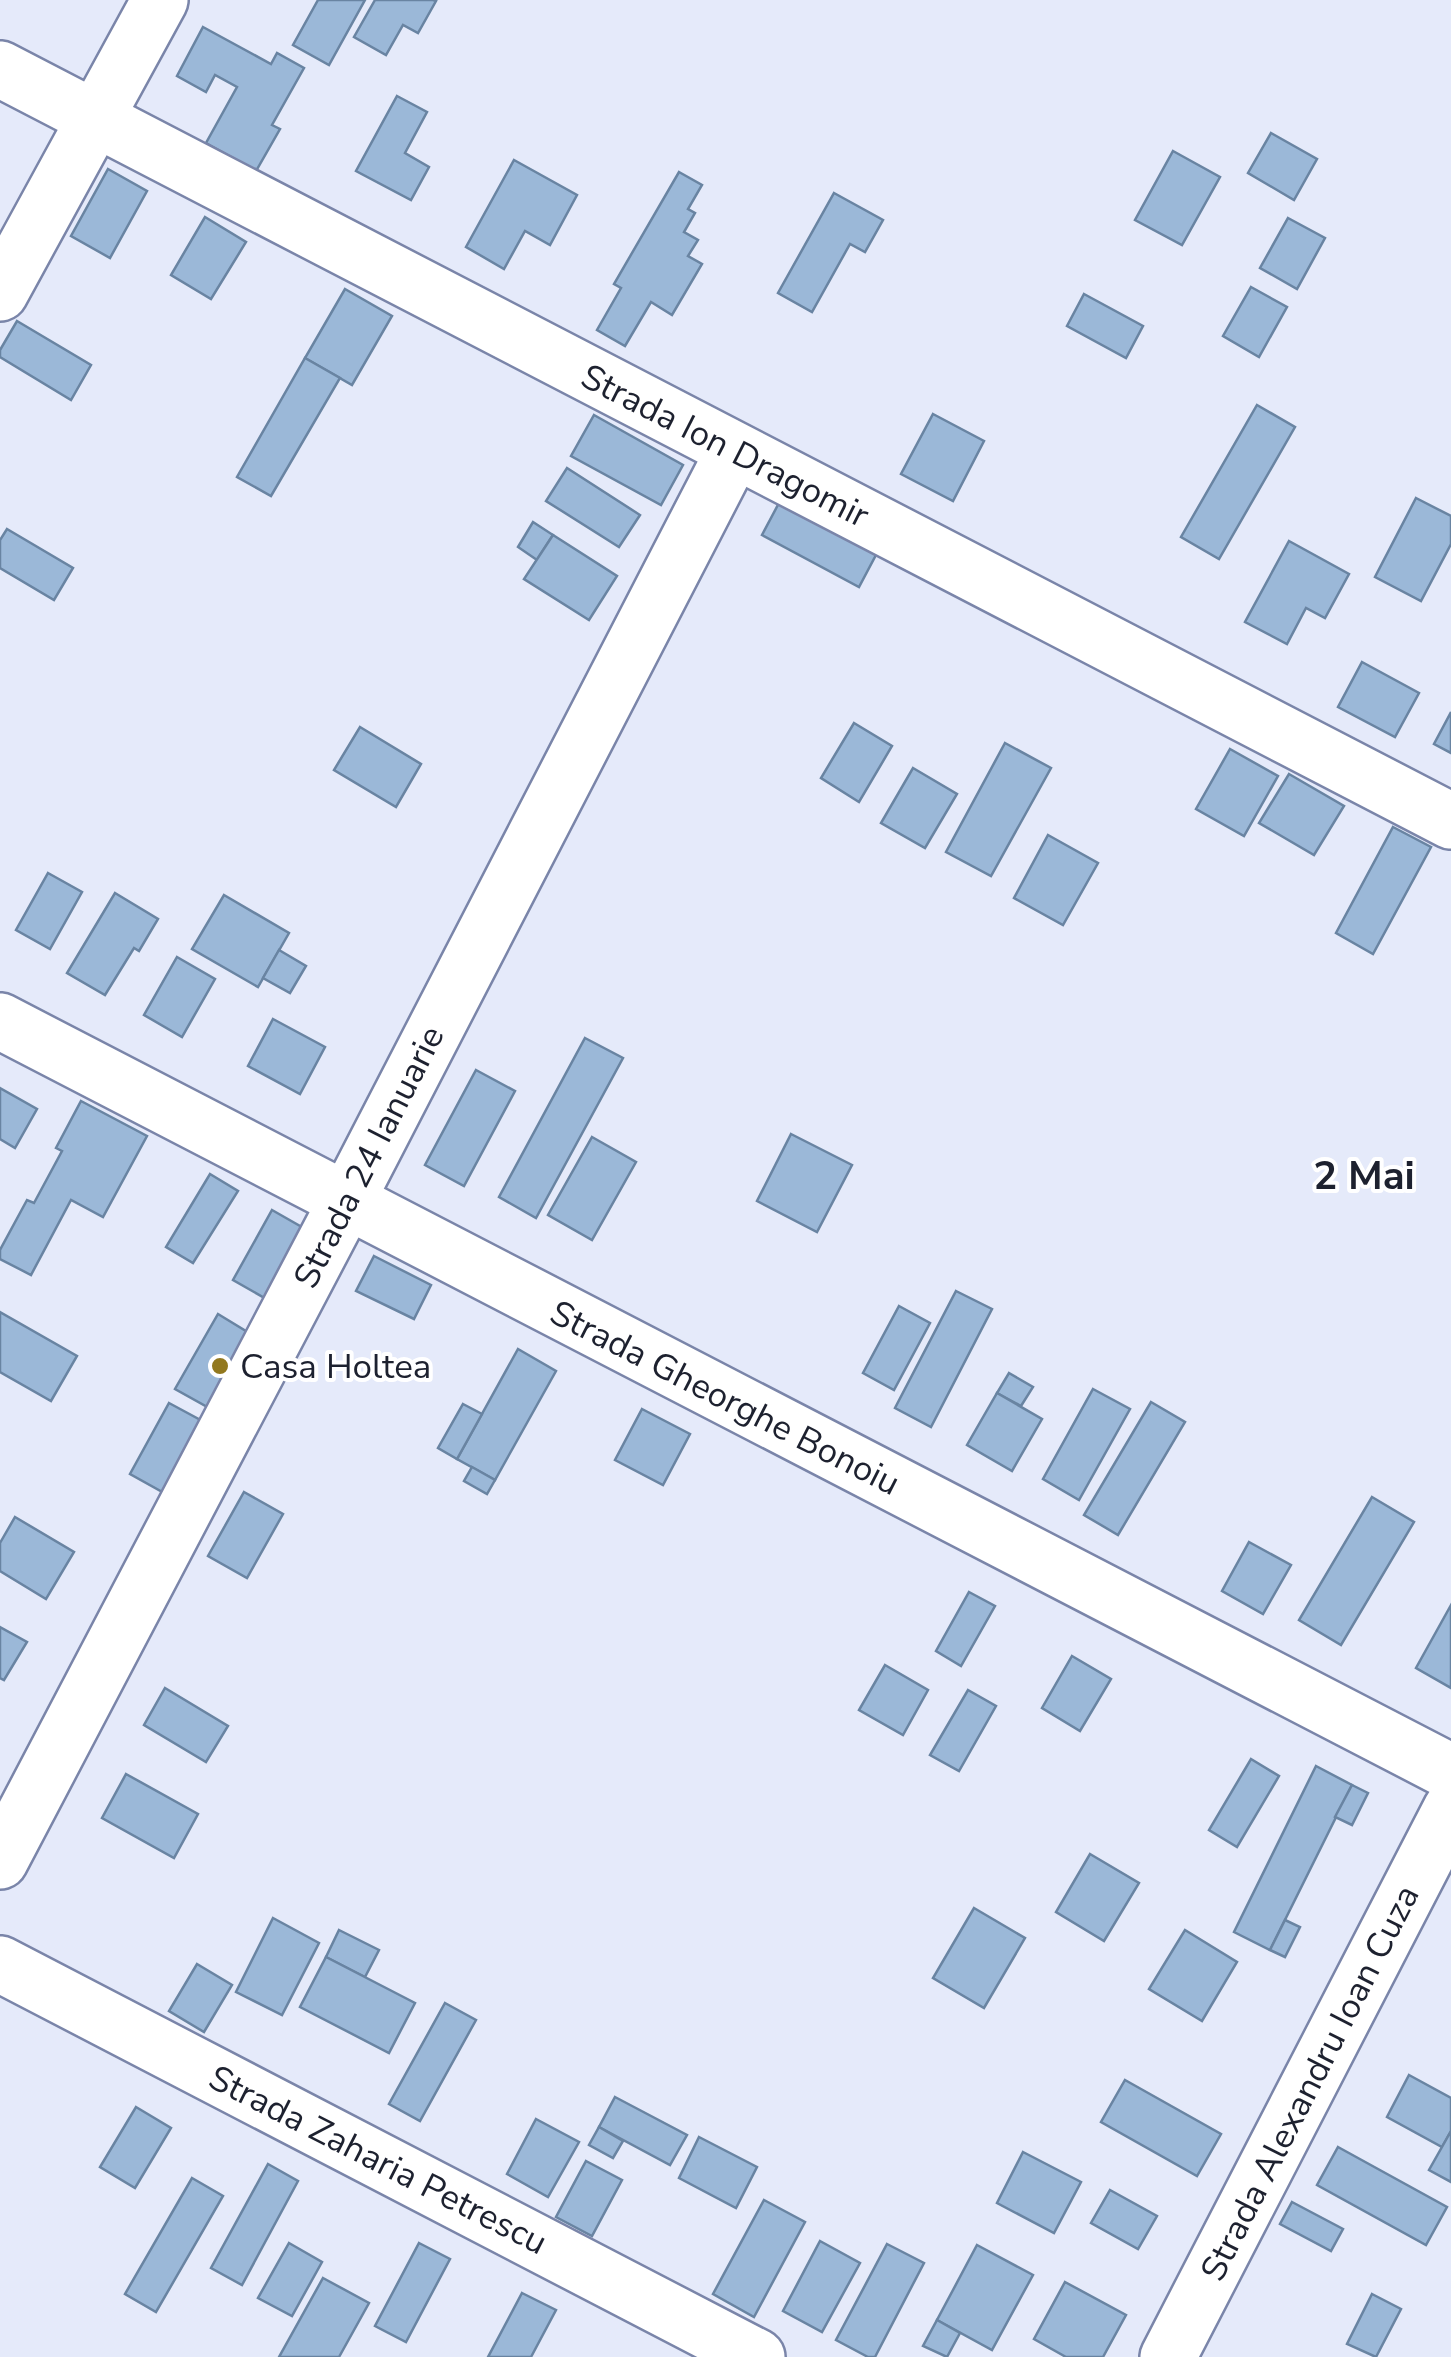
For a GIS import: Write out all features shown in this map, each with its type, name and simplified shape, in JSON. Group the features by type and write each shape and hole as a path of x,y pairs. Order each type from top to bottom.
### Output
{"street":[{"path":"0,293 160,0"},
{"name":"Strada Ion Dragomir","path":"0,69 1451,820"},
{"name":"Strada 24 Ianuarie","path":"0,1862 734,451"},
{"name":"Strada Gheorghe Bonoiu","path":"0,1022 1451,1772"},
{"name":"Strada Alexandru Ioan Cuza","path":"1168,2357 1451,1809"},
{"name":"Strada Zaharia Petrescu","path":"0,1964 757,2357"}],"building":[{"path":"318,0 365,0 329,65 293,45"},
{"path":"375,0 436,1 418,33 403,25 386,55 354,37"},
{"path":"203,27 271,64 277,53 304,68 272,125 280,129 256,171 206,143 237,87 215,75 206,92 177,76"},
{"path":"397,96 427,112 405,153 429,167 411,200 356,171"},
{"path":"1271,133 1317,159 1294,200 1248,173"},
{"path":"1173,151 1220,177 1182,245 1135,220"},
{"path":"514,160 577,195 550,245 525,231 504,269 466,247"},
{"path":"108,169 147,191 110,258 71,236"},
{"path":"679,172 702,185 688,209 695,213 684,232 698,240 688,256 702,264 672,315 651,302 625,346 597,330 621,288 614,284"},
{"path":"834,193 883,220 865,252 850,244 812,312 778,293"},
{"path":"205,217 246,242 211,299 171,275"},
{"path":"1288,218 1325,238 1297,289 1260,268"},
{"path":"1251,287 1287,307 1259,357 1223,336"},
{"path":"345,289 392,316 352,385 305,358"},
{"path":"1084,294 1143,326 1126,358 1067,326"},
{"path":"17,321 91,365 71,400 0,357"},
{"path":"305,358 340,378 271,496 237,477"},
{"path":"1257,405 1295,427 1219,559 1181,537"},
{"path":"933,414 984,441 953,501 901,474"},
{"path":"594,415 683,465 661,505 571,456"},
{"path":"567,468 640,515 619,547 546,501"},
{"path":"1416,498 1451,516 1451,544 1421,601 1375,577"},
{"path":"780,501 877,553 859,587 762,535"},
{"path":"533,522 553,535 537,560 518,547"},
{"path":"7,529 73,568 54,600 0,568 0,540"},
{"path":"553,535 617,576 589,620 524,579"},
{"path":"1289,541 1349,574 1325,618 1306,608 1287,644 1245,622"},
{"path":"1362,662 1419,693 1395,737 1338,707"},
{"path":"1451,712 1451,753 1434,744"},
{"path":"854,723 892,746 859,802 821,778"},
{"path":"360,727 421,764 396,807 334,770"},
{"path":"1005,743 1051,768 991,876 946,852"},
{"path":"1230,749 1278,776 1244,836 1196,809"},
{"path":"913,768 957,794 925,848 881,823"},
{"path":"1289,774 1344,806 1314,855 1259,823"},
{"path":"1393,827 1431,847 1373,954 1336,933"},
{"path":"1048,835 1098,863 1063,925 1014,898"},
{"path":"48,873 82,892 50,949 16,930"},
{"path":"115,893 158,919 139,951 134,948 105,995 67,973"},
{"path":"224,895 289,933 258,987 192,949"},
{"path":"279,950 306,966 290,993 263,978"},
{"path":"177,957 215,979 182,1037 144,1015"},
{"path":"273,1019 325,1047 300,1094 248,1066"},
{"path":"585,1038 623,1058 536,1218 499,1197"},
{"path":"476,1070 515,1091 464,1186 425,1165"},
{"path":"0,1088 37,1109 15,1148 0,1139"},
{"path":"81,1101 147,1136 103,1217 71,1200 31,1275 0,1259 0,1250 27,1200 34,1203 62,1151 56,1148"},
{"path":"791,1134 852,1165 817,1232 757,1201"},
{"path":"592,1137 636,1162 592,1240 548,1215"},
{"path":"210,1174 238,1191 193,1263 166,1247"},
{"path":"272,1210 307,1230 268,1300 233,1280"},
{"path":"374,1256 431,1285 414,1319 356,1291"},
{"path":"956,1291 992,1309 931,1427 895,1408"},
{"path":"899,1306 930,1323 894,1390 863,1373"},
{"path":"0,1312 77,1356 51,1401 0,1372"},
{"path":"218,1314 254,1336 211,1409 175,1389"},
{"path":"518,1349 556,1371 495,1480 457,1459"},
{"path":"1009,1373 1033,1387 1021,1406 997,1393"},
{"path":"1093,1389 1130,1409 1079,1500 1043,1479"},
{"path":"997,1393 1042,1419 1012,1471 967,1445"},
{"path":"1151,1402 1185,1422 1118,1535 1084,1515"},
{"path":"169,1403 206,1423 166,1494 130,1474"},
{"path":"463,1404 482,1414 457,1459 438,1448"},
{"path":"642,1409 690,1434 663,1485 615,1460"},
{"path":"472,1467 495,1480 487,1494 464,1481"},
{"path":"244,1492 283,1514 247,1578 208,1556"},
{"path":"1372,1497 1414,1522 1341,1645 1299,1620"},
{"path":"15,1517 74,1552 46,1599 0,1571 0,1543"},
{"path":"1249,1542 1291,1565 1263,1614 1222,1591"},
{"path":"969,1592 995,1606 961,1666 936,1651"},
{"path":"1451,1605 1451,1688 1416,1668"},
{"path":"0,1627 27,1642 4,1680 0,1678"},
{"path":"1072,1656 1111,1679 1080,1731 1042,1708"},
{"path":"885,1665 928,1690 903,1735 859,1710"},
{"path":"165,1688 228,1726 206,1762 144,1725"},
{"path":"968,1690 996,1706 959,1771 930,1755"},
{"path":"1251,1759 1279,1776 1237,1847 1209,1830"},
{"path":"1316,1766 1352,1785 1270,1950 1234,1932"},
{"path":"126,1774 198,1814 174,1858 102,1818"},
{"path":"1352,1785 1368,1793 1352,1825 1335,1817"},
{"path":"1090,1854 1139,1883 1104,1941 1056,1912"},
{"path":"974,1908 1025,1938 984,2008 933,1978"},
{"path":"273,1918 319,1943 282,2015 236,1992"},
{"path":"1285,1920 1300,1927 1285,1957 1270,1950"},
{"path":"339,1930 379,1950 365,1977 326,1957"},
{"path":"1185,1930 1237,1962 1202,2021 1149,1989"},
{"path":"326,1957 415,2003 389,2053 300,2007"},
{"path":"197,1964 232,1985 204,2032 169,2011"},
{"path":"445,2003 476,2020 420,2121 389,2104"},
{"path":"1409,2075 1451,2098 1451,2131 1442,2147 1387,2117"},
{"path":"1125,2080 1221,2134 1197,2176 1101,2122"},
{"path":"615,2097 687,2135 670,2165 599,2127"},
{"path":"136,2107 171,2128 135,2188 100,2167"},
{"path":"536,2119 579,2142 548,2197 507,2174"},
{"path":"599,2127 623,2141 613,2158 589,2145"},
{"path":"1451,2131 1451,2182 1429,2170"},
{"path":"699,2137 757,2167 736,2208 679,2178"},
{"path":"1338,2147 1447,2207 1426,2245 1317,2185"},
{"path":"1023,2152 1081,2182 1054,2233 997,2203"},
{"path":"586,2161 622,2180 592,2236 556,2217"},
{"path":"268,2164 298,2181 242,2285 211,2268"},
{"path":"192,2178 223,2196 156,2312 125,2294"},
{"path":"1110,2190 1157,2216 1138,2249 1091,2223"},
{"path":"764,2200 805,2222 754,2317 713,2294"},
{"path":"1292,2202 1343,2229 1331,2251 1280,2224"},
{"path":"820,2241 860,2263 822,2332 783,2311"},
{"path":"289,2243 322,2262 292,2316 258,2298"},
{"path":"419,2243 450,2259 406,2342 375,2326"},
{"path":"887,2244 924,2263 875,2357 868,2357 836,2340"},
{"path":"977,2245 1033,2275 992,2350 937,2320"},
{"path":"323,2278 369,2303 339,2357 279,2357"},
{"path":"1065,2282 1126,2315 1103,2357 1066,2357 1034,2339"},
{"path":"522,2293 556,2310 531,2357 488,2357"},
{"path":"1372,2294 1401,2309 1376,2357 1347,2344"},
{"path":"937,2320 960,2333 947,2357 923,2346"}],"place":[{"name":"Casa Holtea","path":"220,1366"}],"district":[{"name":"2 Mai","path":"1364,1176"}]}
